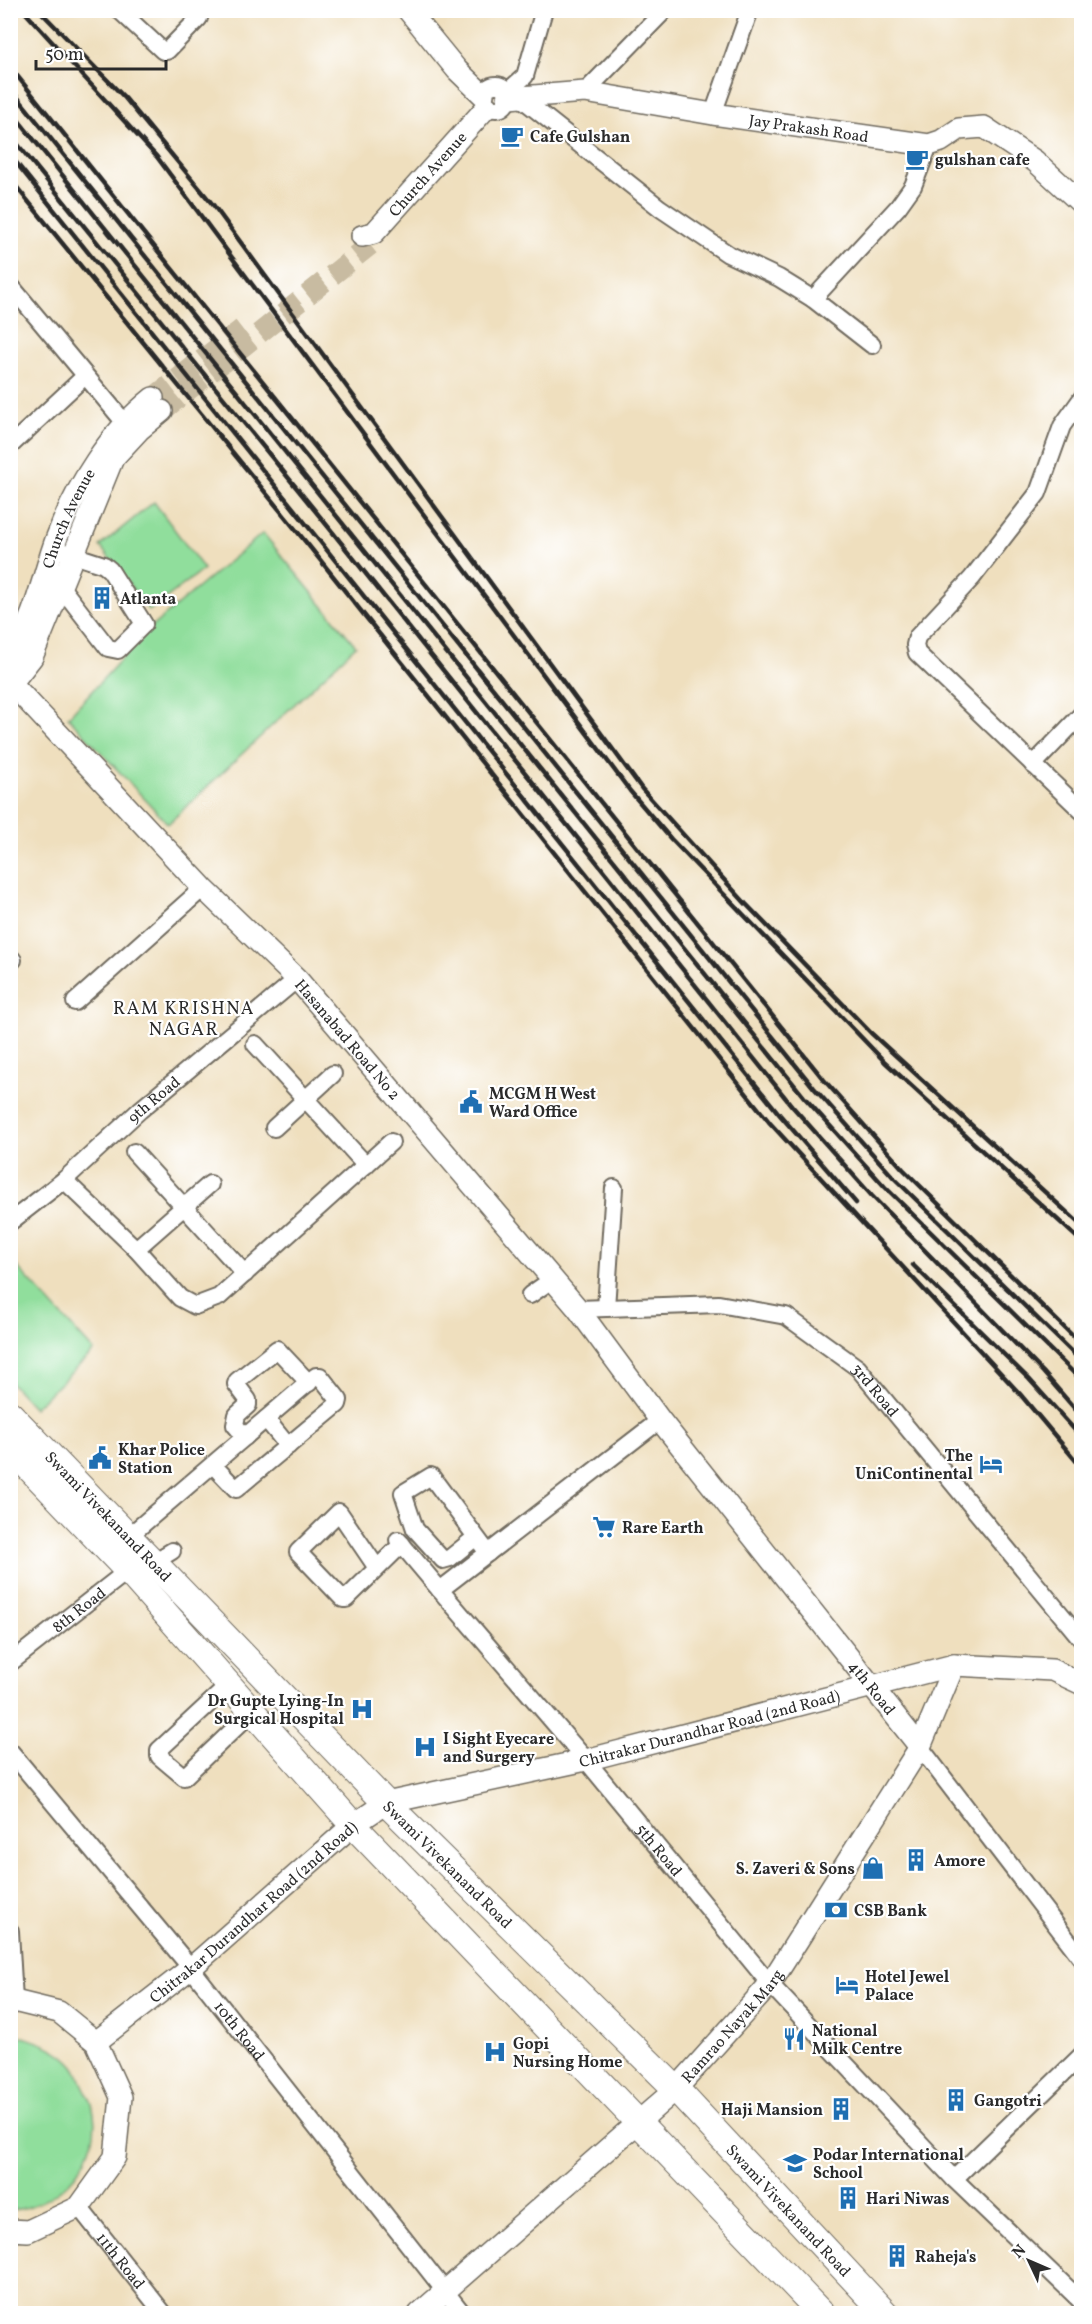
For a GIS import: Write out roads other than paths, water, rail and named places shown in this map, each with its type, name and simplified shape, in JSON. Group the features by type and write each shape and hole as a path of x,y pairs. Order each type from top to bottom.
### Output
{"main road":[{"name":"Swami Vivekanand Road","path":"10,1414 129,1536 158,1556 195,1605 386,1803 676,2089 886,2313"},
{"name":"Swami Vivekanand Road","path":"10,1448 128,1571 353,1825 822,2313"},
{"path":"175,1624 195,1605"}],"street":[{"path":"119,10 159,50 163,51 199,18 200,10"},
{"path":"408,10 458,70 500,96 728,254 779,278 813,299 872,345"},
{"path":"426,10 467,63 500,96"},
{"path":"500,96 525,76 544,10"},
{"path":"585,92 664,10"},
{"path":"713,114 750,10"},
{"name":"Jay Prakash Road","path":"500,96 585,92 713,114 929,145"},
{"name":"Church Avenue","path":"369,238 500,96"},
{"path":"813,299 898,207 913,186 929,145 942,141 959,129 984,127 1035,161 1082,204"},
{"path":"10,285 125,423"},
{"path":"10,446 85,376"},
{"path":"1082,398 1062,426 1038,493 972,578 917,638 915,645 917,653 1082,811"},
{"name":"Church Avenue","path":"10,656 113,458 139,430 157,405 125,423 97,460 77,495 63,552"},
{"path":"11,684 32,657 61,587 63,552 104,565 110,570 144,624 118,650 113,651 108,648 61,587"},
{"name":"Hasanabad Road No 2","path":"11,684 203,888 297,979 579,1309 660,1420"},
{"path":"1033,765 1082,714"},
{"path":"75,1002 203,888"},
{"name":"9th Road","path":"10,1222 64,1180 140,1110 297,979"},
{"path":"255,1044 366,1165"},
{"path":"274,1128 333,1074"},
{"path":"64,1180 136,1249 180,1298 195,1306 219,1297 391,1142"},
{"path":"134,1152 244,1274"},
{"path":"136,1249 210,1184"},
{"path":"606,1308 614,1188"},
{"path":"530,1295 553,1279"},
{"name":"3rd Road","path":"579,1309 719,1304 786,1316 858,1368 1082,1640"},
{"path":"245,1437 235,1425 237,1415 248,1405 249,1400 236,1384 237,1381 277,1349 309,1383"},
{"path":"129,1536 266,1419 319,1376 339,1402 236,1489 213,1465"},
{"path":"266,1419 288,1446"},
{"path":"440,1590 660,1420"},
{"name":"4th Road","path":"660,1420 869,1686 920,1747 1082,1959"},
{"path":"476,1537 450,1558 443,1560 413,1525 412,1515 402,1495 429,1475 476,1537 488,1553"},
{"path":"377,1568 357,1542 344,1515 339,1512 298,1552 343,1599 403,1546 423,1538"},
{"name":"5th Road","path":"403,1546 586,1760 770,1984 954,2179 1082,2302"},
{"name":"8th Road","path":"10,1663 128,1571 158,1556"},
{"name":"Chitrakar Durandhar Road (2nd Road)","path":"96,2042 191,1968 353,1825 386,1803 586,1760 954,1665 1052,1670 1082,1684"},
{"name":"Ramrao Nayak Marg","path":"419,2313 676,2089 770,1984 920,1747 954,1665"},
{"path":"229,1685 159,1750 159,1755 184,1777 252,1712"},
{"name":"10th Road","path":"10,1751 191,1968 444,2293 463,2313"},
{"path":"10,1931 12,2000 59,2012 96,2042 121,2097 115,2157 79,2207 28,2231 10,2230"},
{"path":"954,2179 1082,2055"},
{"name":"11th Road","path":"79,2207 164,2313"}],"tunnel":[{"path":"162,411 370,245"},
{"path":"153,398 242,329"}],"railway":[{"path":"23,10 157,157 630,791 671,839 885,1062 1082,1242"},
{"path":"39,10 125,98 214,206 642,789 746,904 871,1033 1082,1226"},
{"path":"10,67 824,1080 903,1169 1082,1345"},
{"path":"10,88 814,1088 894,1178 1082,1362"},
{"path":"10,110 804,1097 885,1187 1082,1381"},
{"path":"10,135 330,529 792,1106 872,1196 1043,1372 1082,1417"},
{"path":"10,155 780,1115 856,1203"},
{"path":"10,179 309,546 770,1123 1020,1394 1082,1468"},
{"path":"913,1265 1029,1379 1082,1438"}],"place":[{"name":"Cafe Gulshan","path":"512,136"},
{"name":"gulshan cafe","path":"917,159"},
{"name":"Atlanta","path":"102,598"},
{"name":"MCGM H West Ward Office","path":"471,1102"},
{"name":"Khar Police Station","path":"100,1458"},
{"name":"The UniContinental","path":"991,1464"},
{"name":"Rare Earth","path":"604,1527"},
{"name":"Dr Gupte Lying-In Surgical Hospital","path":"362,1709"},
{"name":"I Sight Eyecare and Surgery","path":"425,1747"},
{"name":"Amore","path":"916,1860"},
{"name":"S. Zaveri & Sons","path":"873,1868"},
{"name":"CSB Bank","path":"836,1910"},
{"name":"Hotel Jewel Palace","path":"847,1985"},
{"name":"National Milk Centre","path":"794,2039"},
{"name":"Gopi Nursing Home","path":"495,2052"},
{"name":"Gangotri","path":"956,2100"},
{"name":"Haji Mansion","path":"841,2109"},
{"name":"Podar International School","path":"795,2163"},
{"name":"Hari Niwas","path":"848,2198"},
{"name":"Raheja's","path":"897,2256"}],"district":[{"name":"RAM KRISHNA NAGAR","path":"184,1018"}]}
